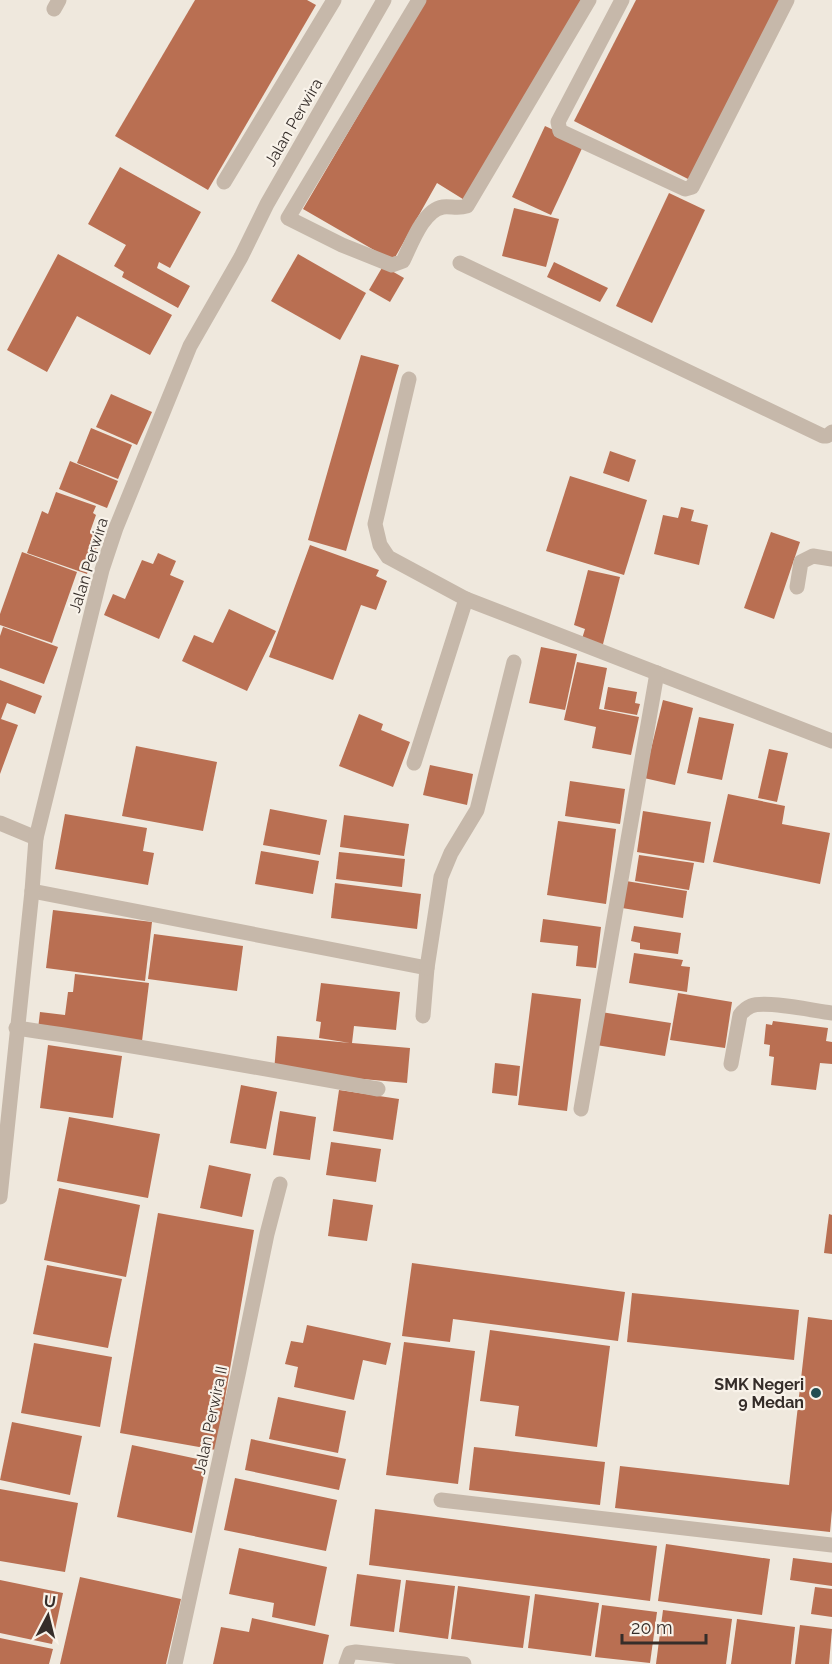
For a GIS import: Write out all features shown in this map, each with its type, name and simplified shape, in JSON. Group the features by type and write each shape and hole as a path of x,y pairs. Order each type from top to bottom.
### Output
{"street":[{"path":"224,182 334,0"},
{"name":"Jalan Perwira","path":"0,1197 10,1107 7,1049 16,1028 36,838 102,570 116,528 190,346 241,257 267,204 384,0"},
{"path":"288,218 419,0"},
{"path":"267,204 288,218 342,245 392,265 403,261 429,213 444,207 467,206 589,0"},
{"path":"622,0 558,122 560,131 689,189 787,0"},
{"path":"460,263 823,436 832,432"},
{"path":"409,379 375,524 376,535 388,557 465,599 832,741"},
{"path":"797,587 801,562 813,556 832,559"},
{"path":"414,763 465,599"},
{"path":"423,1016 427,968 441,877 451,853 477,810 514,662"},
{"path":"581,1109 657,673"},
{"path":"0,823 36,838"},
{"path":"32,891 427,968"},
{"path":"731,1064 740,1015 752,1005 765,1004 832,1013"},
{"path":"16,1028 122,1042 207,1060 378,1089"},
{"name":"Jalan Perwira II","path":"175,1664 267,1234 280,1184"},
{"path":"441,1500 832,1545"},
{"path":"346,1664 350,1653 356,1652 464,1664"}],"building":[{"path":"195,0 307,0 316,5 208,190 115,136"},
{"path":"426,0 584,0 466,201 437,183 393,261 303,209"},
{"path":"636,0 783,0 690,180 574,121"},
{"path":"545,126 584,144 551,215 512,197"},
{"path":"120,167 201,212 170,268 159,262 157,268 190,286 178,308 122,277 124,272 114,266 126,245 88,224"},
{"path":"669,193 705,210 652,323 616,306"},
{"path":"514,208 559,219 546,267 502,256"},
{"path":"58,254 172,315 150,355 77,316 47,372 7,350"},
{"path":"298,254 366,293 340,340 271,301"},
{"path":"554,262 608,288 600,302 547,277"},
{"path":"383,266 404,278 390,302 369,290"},
{"path":"361,355 399,365 346,551 308,540"},
{"path":"111,394 152,412 137,445 96,427"},
{"path":"91,428 132,445 118,479 77,463"},
{"path":"610,451 636,460 629,482 603,473"},
{"path":"70,461 118,481 107,508 59,489"},
{"path":"570,476 647,500 624,575 546,551"},
{"path":"56,492 96,506 93,513 96,515 91,529 102,533 87,574 27,553 42,511 48,514"},
{"path":"681,507 694,510 691,521 708,525 699,565 654,554 663,515 678,518"},
{"path":"771,532 800,542 774,619 744,608"},
{"path":"310,545 379,570 376,576 387,581 376,610 361,605 333,680 269,657"},
{"path":"22,552 77,572 52,643 0,625 0,614"},
{"path":"158,553 176,561 170,575 184,581 159,639 104,615 113,594 125,599 142,560 153,564"},
{"path":"588,570 620,577 602,648 581,642 585,629 574,625"},
{"path":"229,609 276,631 247,691 182,661 194,635 213,643"},
{"path":"3,627 58,647 44,684 0,668 0,636"},
{"path":"541,647 577,654 565,710 529,703"},
{"path":"577,662 607,668 599,709 639,717 631,755 592,748 596,727 564,720"},
{"path":"0,680 42,696 35,714 7,703 1,719 18,725 0,774"},
{"path":"608,687 637,692 635,703 640,704 637,715 604,709"},
{"path":"663,700 693,708 675,785 644,778"},
{"path":"359,714 383,724 381,730 410,742 393,787 339,766"},
{"path":"699,717 734,724 722,780 687,773"},
{"path":"136,746 217,762 203,831 122,816"},
{"path":"769,749 788,753 777,802 758,798"},
{"path":"430,765 473,774 467,805 423,795"},
{"path":"570,781 625,789 620,824 565,816"},
{"path":"728,794 785,806 782,824 830,833 820,884 713,862"},
{"path":"270,809 327,820 320,855 263,845"},
{"path":"643,811 711,822 704,863 637,852"},
{"path":"65,814 147,828 143,851 154,853 148,885 55,869"},
{"path":"344,815 409,824 404,856 340,847"},
{"path":"558,821 616,829 606,904 547,895"},
{"path":"261,851 319,861 313,894 255,884"},
{"path":"339,852 405,859 402,887 336,879"},
{"path":"639,855 694,863 689,890 635,881"},
{"path":"626,881 687,891 683,918 622,908"},
{"path":"335,883 421,894 417,929 331,918"},
{"path":"53,910 152,922 145,981 46,968"},
{"path":"543,919 601,927 596,968 576,966 578,946 540,942"},
{"path":"634,926 681,933 678,954 640,949 640,943 631,941"},
{"path":"154,934 243,946 237,991 148,979"},
{"path":"634,953 683,960 681,966 690,967 687,992 629,983"},
{"path":"75,974 149,983 142,1041 38,1029 40,1012 65,1015 68,992 73,992"},
{"path":"321,983 400,992 396,1030 354,1026 352,1043 410,1048 407,1083 274,1071 277,1036 350,1043 319,1038 321,1022 316,1021"},
{"path":"532,993 581,999 567,1111 518,1105"},
{"path":"678,993 732,1002 725,1048 670,1040"},
{"path":"601,1012 671,1023 665,1056 596,1045"},
{"path":"773,1021 828,1028 826,1041 832,1042 832,1064 820,1063 816,1090 771,1085 774,1057 769,1056 770,1045 764,1044 766,1024 772,1025"},
{"path":"48,1045 122,1056 113,1118 40,1108"},
{"path":"495,1063 520,1066 517,1096 492,1093"},
{"path":"241,1085 277,1092 266,1149 230,1143"},
{"path":"339,1090 399,1099 393,1140 333,1131"},
{"path":"280,1111 316,1117 310,1160 273,1155"},
{"path":"69,1117 160,1134 148,1198 57,1181"},
{"path":"331,1142 381,1149 376,1182 326,1175"},
{"path":"209,1165 251,1174 242,1217 200,1208"},
{"path":"59,1188 140,1205 126,1277 44,1260"},
{"path":"333,1199 373,1205 367,1241 328,1236"},
{"path":"158,1213 254,1230 216,1450 120,1433"},
{"path":"829,1214 832,1215 832,1254 824,1253"},
{"path":"412,1263 625,1292 618,1341 453,1319 450,1342 402,1336"},
{"path":"47,1265 122,1279 108,1348 33,1334"},
{"path":"632,1293 799,1310 794,1360 627,1342"},
{"name":"SMK Negeri 9 Medan","path":"808,1317 832,1320 830,1532 615,1508 620,1466 789,1485"},
{"path":"307,1325 391,1343 386,1365 363,1360 354,1400 294,1387 298,1367 285,1364 291,1341 303,1343"},
{"path":"490,1330 610,1346 597,1447 515,1436 519,1406 480,1401"},
{"path":"404,1342 475,1351 458,1484 386,1475"},
{"path":"34,1343 112,1357 100,1427 21,1413"},
{"path":"278,1397 346,1411 338,1453 269,1439"},
{"path":"12,1422 82,1436 70,1495 0,1480"},
{"path":"251,1439 346,1459 339,1490 245,1470"},
{"path":"132,1445 207,1461 192,1533 117,1517"},
{"path":"474,1447 605,1462 600,1505 469,1490"},
{"path":"235,1478 337,1500 326,1551 224,1530"},
{"path":"0,1489 78,1503 65,1572 0,1561"},
{"path":"375,1509 657,1546 650,1601 369,1565"},
{"path":"666,1544 770,1559 762,1615 658,1601"},
{"path":"239,1548 327,1567 315,1626 272,1617 274,1603 229,1594"},
{"path":"793,1558 832,1563 832,1586 790,1580"},
{"path":"357,1574 401,1580 394,1632 350,1626"},
{"path":"80,1577 181,1599 166,1664 60,1664"},
{"path":"0,1580 63,1593 52,1644 0,1633"},
{"path":"406,1580 455,1586 448,1639 399,1632"},
{"path":"458,1586 530,1596 523,1648 451,1639"},
{"path":"815,1587 832,1589 832,1617 811,1614"},
{"path":"535,1594 599,1603 591,1656 528,1648"},
{"path":"602,1605 657,1612 650,1663 595,1657"},
{"path":"663,1610 732,1619 726,1664 656,1664"},
{"path":"252,1618 329,1635 323,1664 213,1664 221,1627 249,1632"},
{"path":"737,1619 795,1627 791,1664 731,1664"},
{"path":"800,1625 832,1629 829,1664 795,1664"},
{"path":"0,1638 53,1649 49,1664 0,1664"}],"place":[{"name":"SMK Negeri 9 Medan","path":"816,1393"}]}
